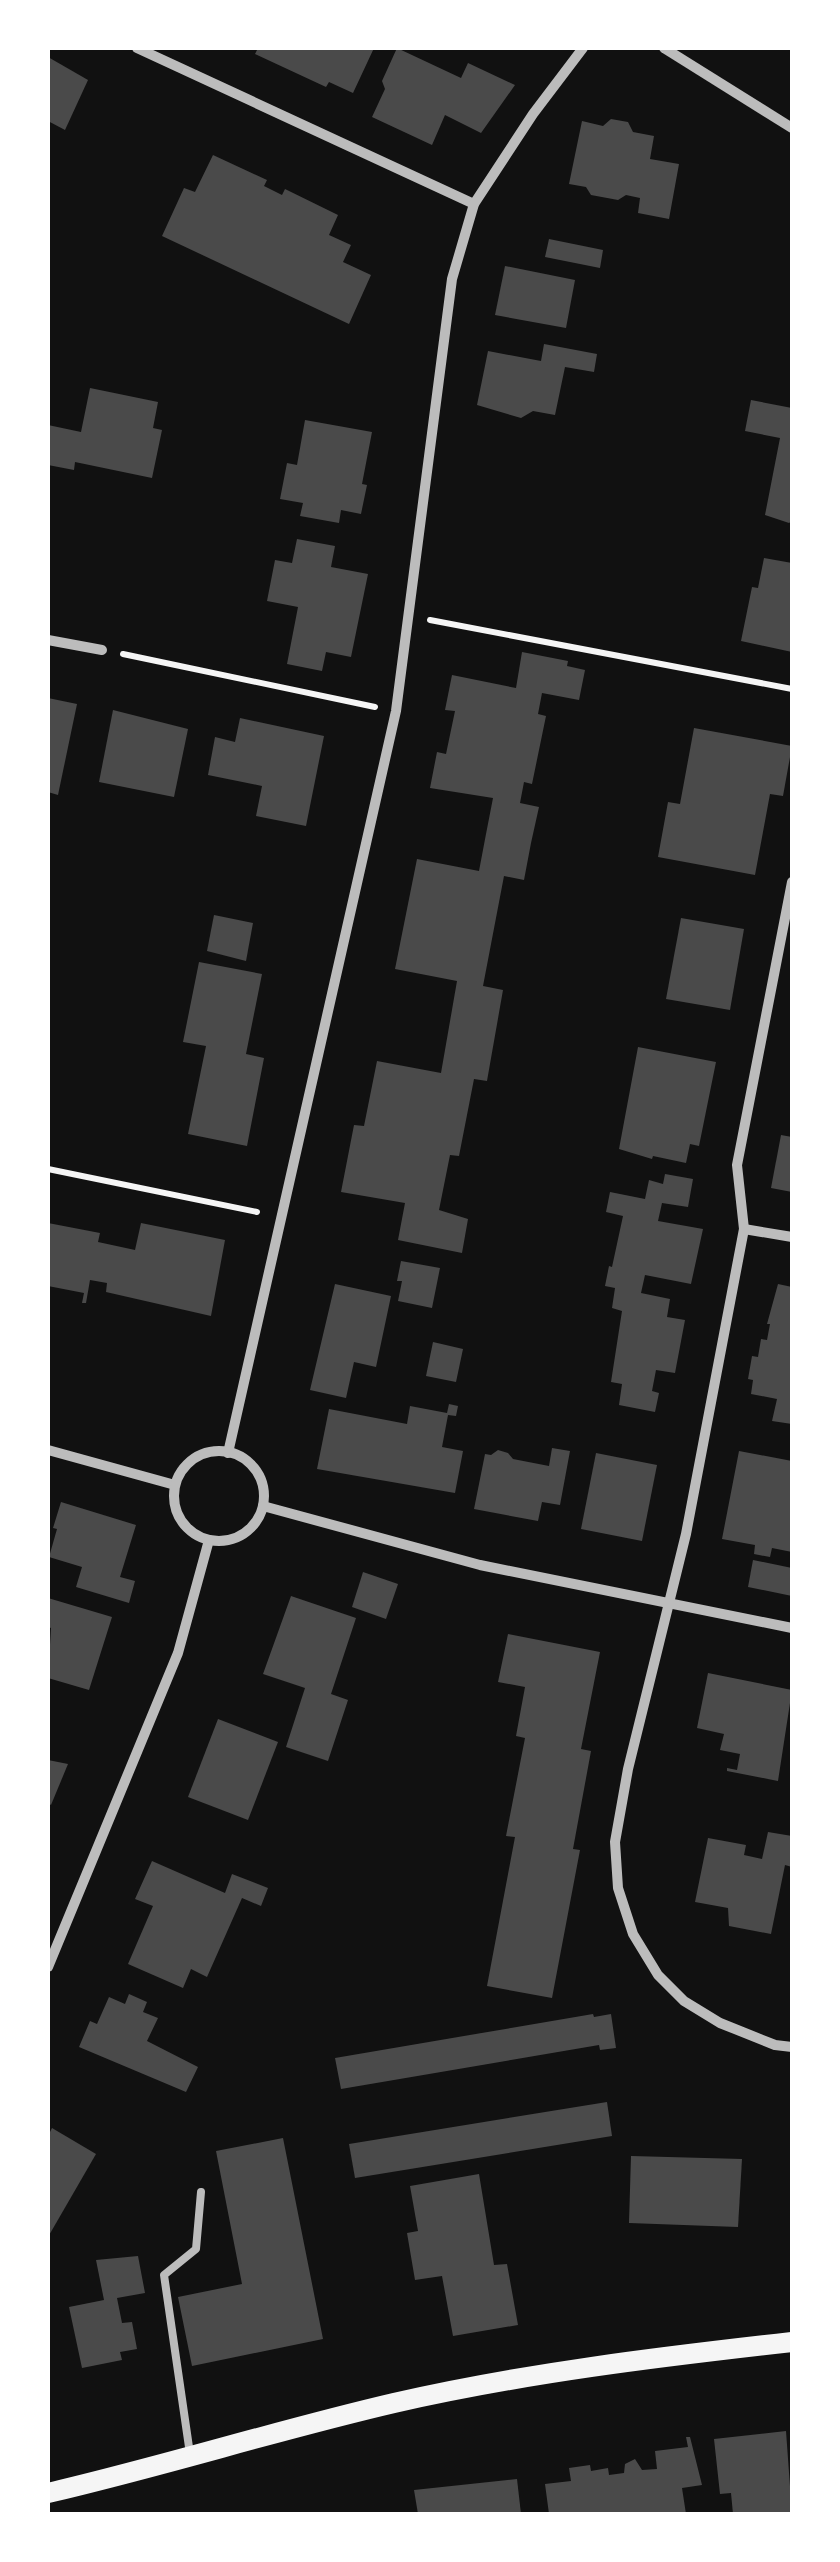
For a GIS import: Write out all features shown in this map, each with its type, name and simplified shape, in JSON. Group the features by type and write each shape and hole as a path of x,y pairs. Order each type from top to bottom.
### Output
{"main road":[{"path":"48,2493 439,2394 635,2360 792,2342"}],"street":[{"path":"137,48 474,204"},
{"path":"228,1453 396,711 452,280 474,204 533,114 583,48"},
{"path":"664,48 792,128"},
{"path":"48,640 102,650"},
{"path":"792,882 736,1165 744,1229 686,1534 666,1604 615,1842 618,1888 632,1934 658,1975 684,2001 720,2023 792,2047"},
{"path":"744,1229 792,1237"},
{"path":"48,1450 174,1485"},
{"path":"209,1452 228,1453 248,1462 260,1476 263,1506 255,1526 241,1537 225,1542 208,1540 192,1532 180,1519 174,1504 174,1485 194,1457 209,1452"},
{"path":"263,1506 480,1565 792,1628"},
{"path":"48,1968 178,1653 208,1540"}],"lane":[{"path":"190,2458 164,2275 196,2249 202,2192"}],"path":[{"path":"407,616 792,689"},
{"path":"102,650 396,711"},
{"path":"48,1170 280,1218"}],"building":[{"path":"258,48 374,48 353,93 329,82 326,87 255,54"},
{"path":"397,48 461,78 468,63 515,85 481,133 445,115 432,145 372,117"},
{"path":"48,57 88,80 65,130 48,121"},
{"path":"611,119 628,122 633,132 654,136 650,159 679,164 669,219 638,213 640,198 626,195 618,200 591,195 586,187 569,184 582,121 603,126"},
{"path":"213,155 267,180 264,186 282,195 285,189 338,215 329,235 351,245 343,262 371,275 349,324 162,236 184,188 195,192"},
{"path":"549,239 603,250 600,268 545,257"},
{"path":"505,266 575,280 566,328 495,315"},
{"path":"544,344 597,354 594,372 565,367 555,415 533,411 521,418 477,405 488,351 541,361"},
{"path":"90,388 158,402 153,428 162,430 152,478 75,462 74,470 48,465 48,425 81,432"},
{"path":"751,400 792,408 789,523 765,515 780,438 745,431"},
{"path":"305,420 372,432 361,514 341,510 339,523 300,516 303,503 280,499 287,463 297,465"},
{"path":"297,539 335,546 331,567 368,574 351,657 326,652 322,671 287,664 298,607 267,601 275,560 292,563"},
{"path":"764,558 792,563 792,652 741,641 752,587 758,588"},
{"path":"522,652 568,661 567,666 585,670 579,700 542,693 538,714 546,716 532,784 524,782 520,803 539,807 524,880 504,876 483,986 503,990 487,1081 474,1079 459,1156 450,1155 439,1210 468,1219 462,1253 398,1240 405,1203 341,1192 354,1125 364,1126 377,1061 441,1073 457,981 395,969 417,859 479,871 493,798 430,788 437,752 446,754 455,711 445,710 452,675 516,688"},
{"path":"48,698 77,704 58,795 48,792"},
{"path":"113,710 188,729 174,797 99,782"},
{"path":"240,718 324,736 306,826 256,816 262,786 208,775 215,737 235,742"},
{"path":"694,728 792,746 783,796 770,794 755,875 658,857 668,802 680,804"},
{"path":"214,915 253,923 246,961 207,951"},
{"path":"681,918 744,929 730,1010 666,999"},
{"path":"199,962 262,974 246,1054 264,1058 247,1146 188,1134 206,1046 183,1042"},
{"path":"638,1047 716,1062 699,1146 690,1144 686,1163 653,1156 652,1159 619,1149"},
{"path":"781,1135 792,1137 792,1192 771,1188"},
{"path":"665,1174 693,1179 688,1207 662,1203 658,1221 703,1229 691,1284 645,1275 641,1293 670,1299 667,1317 685,1320 675,1373 656,1370 652,1391 659,1393 655,1412 619,1405 622,1384 611,1382 622,1311 612,1308 615,1288 605,1286 623,1216 606,1212 610,1192 645,1199 649,1180 663,1184"},
{"path":"48,1223 100,1233 98,1242 135,1250 141,1223 225,1240 211,1316 106,1292 107,1283 90,1280 86,1303 82,1303 84,1293 48,1286"},
{"path":"401,1261 440,1268 432,1308 398,1301"},
{"path":"335,1284 391,1296 376,1367 354,1362 346,1398 310,1390"},
{"path":"778,1284 792,1287 792,1424 772,1421 777,1399 751,1394 753,1380 748,1379 752,1356 758,1357 761,1339 767,1340 767,1324"},
{"path":"433,1342 463,1349 456,1382 426,1376"},
{"path":"449,1404 458,1406 456,1416 448,1415 442,1447 463,1451 455,1493 317,1469 329,1409 407,1424 410,1406 447,1413"},
{"path":"552,1448 570,1451 560,1505 542,1502 538,1521 474,1509 485,1454 498,1450 513,1459 549,1466"},
{"path":"739,1451 792,1461 792,1552 772,1548 770,1557 754,1554 755,1545 722,1539"},
{"path":"596,1453 657,1465 642,1541 581,1529"},
{"path":"61,1502 136,1525 120,1577 135,1581 129,1603 76,1587 82,1567 49,1557"},
{"path":"753,1560 792,1568 792,1596 748,1587"},
{"path":"363,1572 398,1584 386,1619 352,1607"},
{"path":"291,1596 356,1618 331,1694 348,1700 328,1761 286,1747 305,1688 263,1674"},
{"path":"48,1598 112,1617 89,1690 48,1678"},
{"path":"508,1634 600,1652 581,1749 591,1751 573,1849 580,1850 552,1998 487,1986 515,1837 506,1836 525,1738 516,1736 525,1687 498,1682"},
{"path":"708,1673 792,1690 778,1781 727,1771 737,1770 740,1754 720,1750 724,1734 697,1728"},
{"path":"218,1719 278,1742 248,1820 188,1797"},
{"path":"48,1760 68,1764 51,1805 48,1803"},
{"path":"768,1832 792,1836 792,1867 785,1865 771,1934 729,1926 728,1908 695,1902 708,1838 746,1845 744,1855 762,1859"},
{"path":"152,1861 225,1893 232,1874 268,1888 261,1906 242,1898 207,1977 191,1969 183,1988 128,1964 153,1906 135,1899"},
{"path":"129,1994 147,2002 143,2012 158,2018 147,2041 198,2067 186,2092 79,2047 90,2021 97,2024 109,1997 125,2004"},
{"path":"611,2014 616,2048 600,2050 599,2045 341,2089 335,2058"},
{"path":"607,2102 612,2136 355,2178 349,2144"},
{"path":"52,2128 96,2154 48,2237 48,2136"},
{"path":"283,2138 323,2339 192,2366 178,2297 242,2284 216,2151"},
{"path":"631,2156 742,2159 738,2227 629,2223"},
{"path":"479,2174 494,2265 507,2264 518,2325 453,2336 442,2276 415,2280 407,2233 418,2231 410,2186"},
{"path":"138,2256 145,2293 117,2298 122,2323 132,2322 137,2349 120,2352 122,2360 82,2368 69,2307 104,2300 96,2260"},
{"path":"786,2431 792,2514 733,2514 731,2493 720,2494 714,2439"},
{"path":"686,2437 690,2437 702,2485 682,2488 686,2514 549,2514 545,2484 571,2481 569,2468 590,2465 591,2471 608,2468 609,2475 624,2473 625,2464 635,2459 642,2470 657,2469 655,2451 688,2447"},
{"path":"517,2479 521,2514 418,2514 414,2490"}]}
